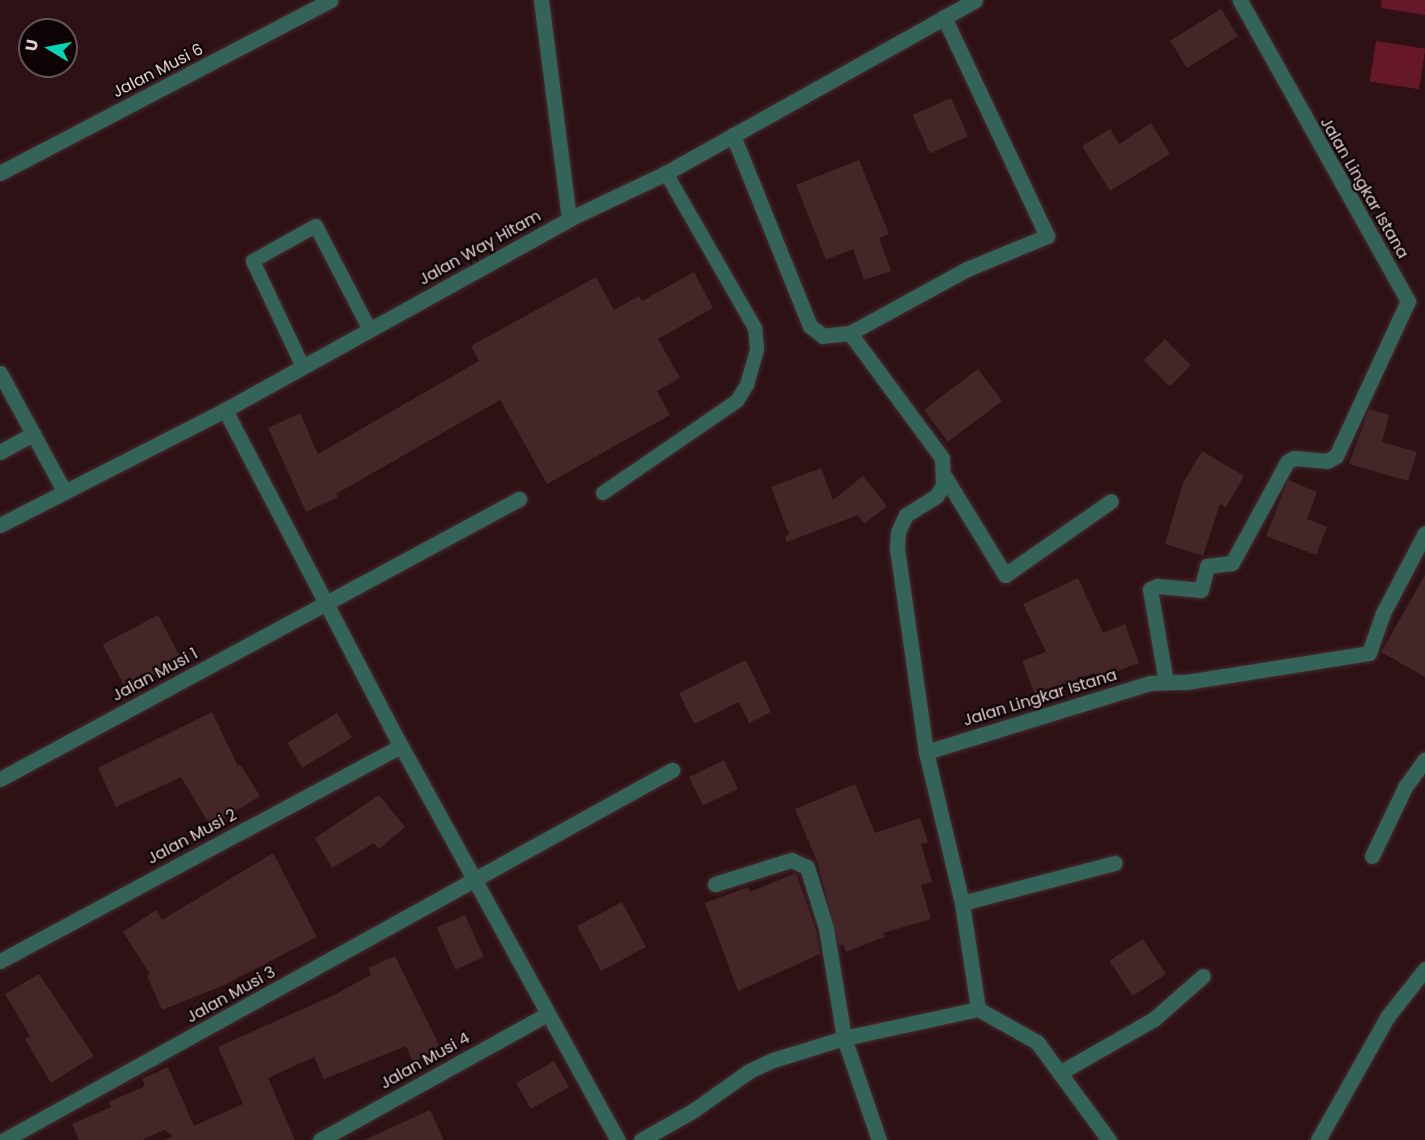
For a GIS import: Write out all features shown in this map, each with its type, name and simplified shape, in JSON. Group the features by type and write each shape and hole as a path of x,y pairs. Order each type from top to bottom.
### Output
{"street":[{"name":"Jalan Musi 6","path":"0,173 331,0"},
{"path":"541,0 569,219"},
{"name":"Jalan Lingkar Istana","path":"1166,682 1150,590 1157,586 1201,590 1207,566 1232,563 1287,462 1294,458 1327,461 1336,456 1408,301 1240,0"},
{"name":"Jalan Way Hitam","path":"0,525 225,410 569,219 666,173 969,2"},
{"path":"734,135 810,327 823,336 850,333 967,269 1047,236 944,17"},
{"path":"850,333 942,458 945,477 1005,575 1111,501"},
{"path":"0,374 64,491"},
{"path":"225,410 401,746 618,1140"},
{"path":"0,452 33,434"},
{"path":"945,477 940,491 906,515 898,532 926,752 962,903 978,1009"},
{"name":"Jalan Musi 1","path":"0,779 519,499"},
{"name":"Jalan Lingkar Istana","path":"926,752 1150,683 1186,682 1369,653 1383,612 1425,533"},
{"name":"Jalan Musi 2","path":"0,961 401,746"},
{"path":"1372,856 1406,787 1425,759"},
{"name":"Jalan Musi 3","path":"4,1140 475,882 672,770"},
{"path":"715,884 791,860 803,862 826,928 844,1038 879,1140"},
{"path":"962,903 1114,863"},
{"path":"1318,1140 1388,1016 1425,969"},
{"path":"1061,1071 1154,1019 1203,976"},
{"path":"641,1140 694,1110 749,1071 844,1038 978,1009 1037,1042 1061,1071 1109,1140"},
{"name":"Jalan Musi 4","path":"320,1140 547,1014"}],"lane":[{"path":"603,494 737,401 747,385 757,349 755,328 666,173"},
{"path":"303,367 253,261 316,226 370,330"}],"shaded area":[{"path":"1382,0 1425,0 1425,15 1381,8"},
{"path":"1376,41 1425,49 1419,89 1370,81"}],"building":[{"path":"1221,9 1238,36 1187,68 1170,41"},
{"path":"951,98 968,136 930,153 913,115"},
{"path":"1151,123 1170,154 1110,191 1082,146 1110,129 1119,144"},
{"path":"859,160 889,234 879,238 891,271 864,280 853,249 826,260 796,185"},
{"path":"694,272 713,308 658,339 680,378 657,391 670,415 547,484 500,400 336,494 338,497 306,512 268,428 300,413 318,454 479,361 471,346 596,277 614,310 639,296 642,301"},
{"path":"1165,339 1191,365 1170,386 1144,360"},
{"path":"978,369 1002,401 948,442 924,410"},
{"path":"1369,409 1389,415 1382,442 1417,452 1408,481 1349,464"},
{"path":"1202,451 1244,476 1226,507 1220,504 1203,556 1165,544 1183,483"},
{"path":"821,468 833,500 863,476 887,506 864,524 858,515 787,542 785,537 789,534 771,487"},
{"path":"1288,480 1317,492 1307,519 1327,527 1316,555 1266,536"},
{"path":"1425,575 1425,677 1381,652"},
{"path":"1078,578 1103,633 1125,624 1139,663 1096,679 1094,673 1035,695 1022,661 1046,652 1023,604"},
{"path":"158,615 182,660 126,690 102,645"},
{"path":"746,660 771,712 749,723 739,702 694,724 679,693"},
{"path":"212,712 238,766 240,764 260,796 211,827 181,777 116,807 98,768"},
{"path":"337,713 352,738 302,768 287,743"},
{"path":"724,760 738,789 703,806 689,777"},
{"path":"855,784 875,833 920,818 928,842 921,844 932,882 921,885 931,919 883,933 884,937 846,952 843,944 839,946 818,864 795,809"},
{"path":"379,795 405,827 379,849 374,843 332,868 315,838"},
{"path":"273,853 317,937 222,986 162,1010 147,976 150,974 123,932 156,910 162,920"},
{"path":"796,873 816,930 820,954 738,991 705,903 748,887 750,892"},
{"path":"622,902 646,947 601,971 577,926"},
{"path":"465,915 484,957 455,970 437,928"},
{"path":"1143,939 1166,974 1132,996 1109,961"},
{"path":"395,956 441,1049 413,1062 406,1046 324,1079 314,1057 268,1078 295,1140 164,1140 173,1136 164,1130 142,1140 79,1140 72,1124 111,1107 109,1102 145,1086 142,1079 168,1067 194,1126 243,1104 218,1047 334,995 371,975 368,968"},
{"path":"39,974 94,1056 51,1083 25,1039 30,1036 5,994"},
{"path":"554,1061 569,1087 531,1109 516,1083"},
{"path":"430,1110 444,1140 364,1140"}]}
